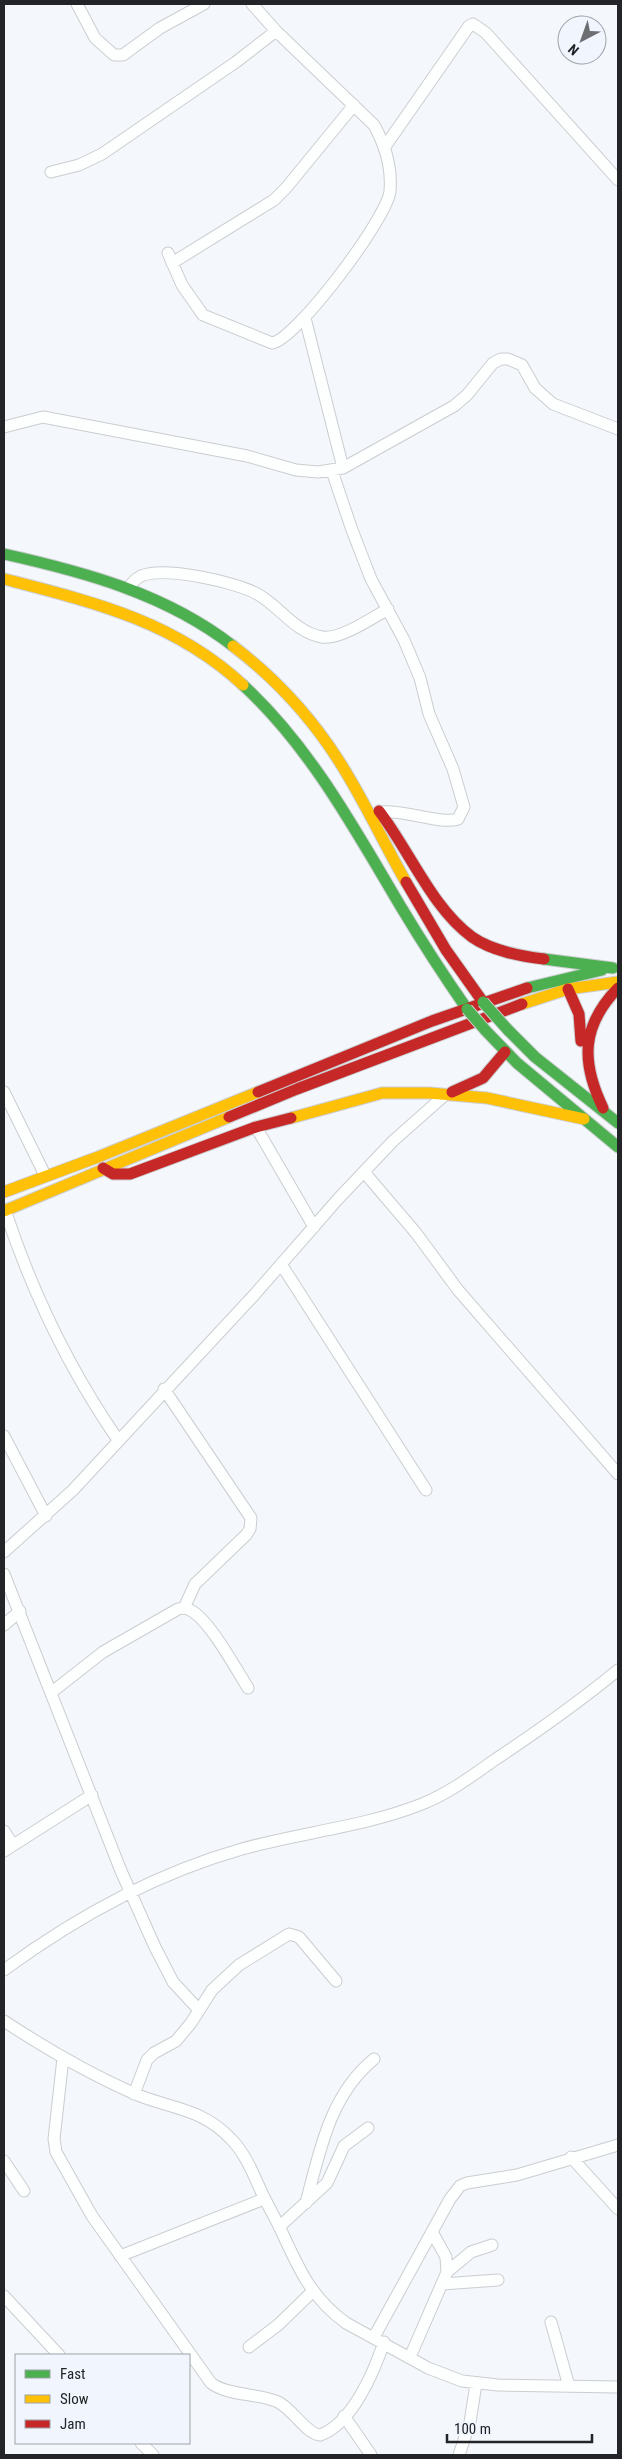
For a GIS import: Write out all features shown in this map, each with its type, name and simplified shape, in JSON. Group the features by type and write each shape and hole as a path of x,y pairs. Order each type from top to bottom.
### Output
{"main road":[{"path":"6,567 128,590 175,609 213,631 248,657 291,698 311,722 350,781 450,958 483,1002 508,1030 570,1074 605,1113 618,1123"},
{"path":"6,567 147,622 196,647 247,686 290,730 324,777 428,954 467,1009 505,1052 618,1147"},
{"path":"350,781 380,812 448,913 473,937 489,946 518,954 616,968"},
{"path":"4,1192 45,1175 98,1157 432,1021 536,985 616,968"},
{"path":"4,1211 103,1168 347,1070 503,1010 568,989 618,982"},
{"path":"605,1113 590,1083 588,1038 592,1020 602,1005 618,988"},
{"path":"568,989 578,1005 581,1016 581,1037 570,1074"},
{"path":"445,1094 469,1087 485,1079 493,1071 505,1052"},
{"path":"98,1157 103,1168 113,1174 130,1174 256,1127 382,1093 414,1092 487,1098 584,1119"}],"street":[{"path":"77,4 95,38 114,55 123,55 160,28 204,4"},
{"path":"252,4 276,31 354,105 374,125 389,165 390,191 385,210 351,258 305,318 279,342 272,343 203,315 182,285 170,258 274,200 354,105"},
{"path":"384,148 469,26 473,24 486,33 618,180"},
{"path":"51,172 79,165 102,154 236,62 276,31"},
{"path":"305,318 352,530 371,579 404,640 420,678 429,714 453,769 464,807 458,819 451,821 411,812 380,812"},
{"path":"4,427 43,417 248,456 296,470 318,472 338,469 454,406 467,396 493,363 502,359 508,359 522,365 535,388 553,404 618,429"},
{"path":"128,590 132,582 140,576 154,573 230,583 262,596 288,619 307,632 323,637 334,636 354,628 388,609"},
{"path":"4,1092 45,1175"},
{"path":"4,1552 46,1516 393,1141 445,1094"},
{"path":"256,1127 314,1227"},
{"path":"364,1172 416,1233 458,1290 618,1474"},
{"path":"4,1211 21,1260 45,1314 76,1371 118,1440"},
{"path":"281,1264 426,1490"},
{"path":"164,1389 251,1518 250,1529 246,1535 195,1584 187,1597 184,1608"},
{"path":"4,1436 46,1516"},
{"path":"4,1574 131,1892 164,1968 199,2010"},
{"path":"52,1692 103,1652 178,1609 184,1608 189,1609 203,1621 248,1688"},
{"path":"4,1624 20,1611"},
{"path":"4,1970 90,1915 131,1892 233,1851 373,1820 423,1804 454,1788 520,1743 618,1670"},
{"path":"4,1831 8,1848 92,1795"},
{"path":"134,2094 147,2060 154,2053 176,2041 212,1990 239,1965 288,1934 299,1937 336,1981"},
{"path":"4,2021 63,2058 134,2094 190,2111 204,2117 220,2128 238,2148 312,2292 334,2314 445,2375 476,2384 618,2387"},
{"path":"63,2058 54,2139 56,2152 78,2195 160,2314 216,2387 278,2402 292,2412 315,2435 325,2433 344,2416 371,2377 379,2340 432,2232 450,2199 460,2186 476,2180 525,2173 571,2157 618,2145"},
{"path":"306,2203 322,2141 336,2106 355,2076 374,2059"},
{"path":"279,2227 327,2183 344,2146 368,2128"},
{"path":"571,2157 618,2209"},
{"path":"4,2161 24,2191"},
{"path":"120,2256 264,2198"},
{"path":"432,2232 446,2257 447,2272"},
{"path":"410,2357 447,2272 470,2252 492,2245"},
{"path":"442,2284 498,2280"},
{"path":"249,2347 278,2325 312,2292"},
{"path":"4,2296 58,2354"},
{"path":"551,2322 569,2386"},
{"path":"459,2455 470,2422 476,2384"},
{"path":"344,2416 371,2455"},
{"path":"142,2444 153,2455"}],"traffic: fast":[{"path":"4,554 65,569 124,587 180,612 233,646"},
{"path":"243,685 290,735 330,790 417,933 467,1009"},
{"path":"544,959 613,968"},
{"path":"527,988 602,970"},
{"path":"483,1002 508,1030"},
{"path":"467,1009 486,1031"},
{"path":"508,1030 535,1057 618,1123"},
{"path":"486,1031 517,1063 618,1147"}],"traffic: slow":[{"path":"4,579 101,606 161,629 217,663 243,685"},
{"path":"233,646 278,685 317,729 357,791 406,882"},
{"path":"522,1004 568,989 618,982"},
{"path":"4,1192 98,1157 258,1092"},
{"path":"291,1118 382,1093 429,1093 487,1098 584,1119"},
{"path":"4,1211 229,1117"}],"traffic: jam":[{"path":"379,811 433,895 458,925 472,937 488,946 544,959"},
{"path":"406,882 446,950 483,1002"},
{"path":"258,1092 432,1021 527,988"},
{"path":"603,1108 591,1075 588,1045 597,1016 618,988"},
{"path":"568,989 579,1014 581,1041"},
{"path":"229,1117 297,1089 522,1004"},
{"path":"452,1092 483,1078 505,1052"},
{"path":"103,1168 113,1174 130,1174 256,1127 291,1118"}]}
